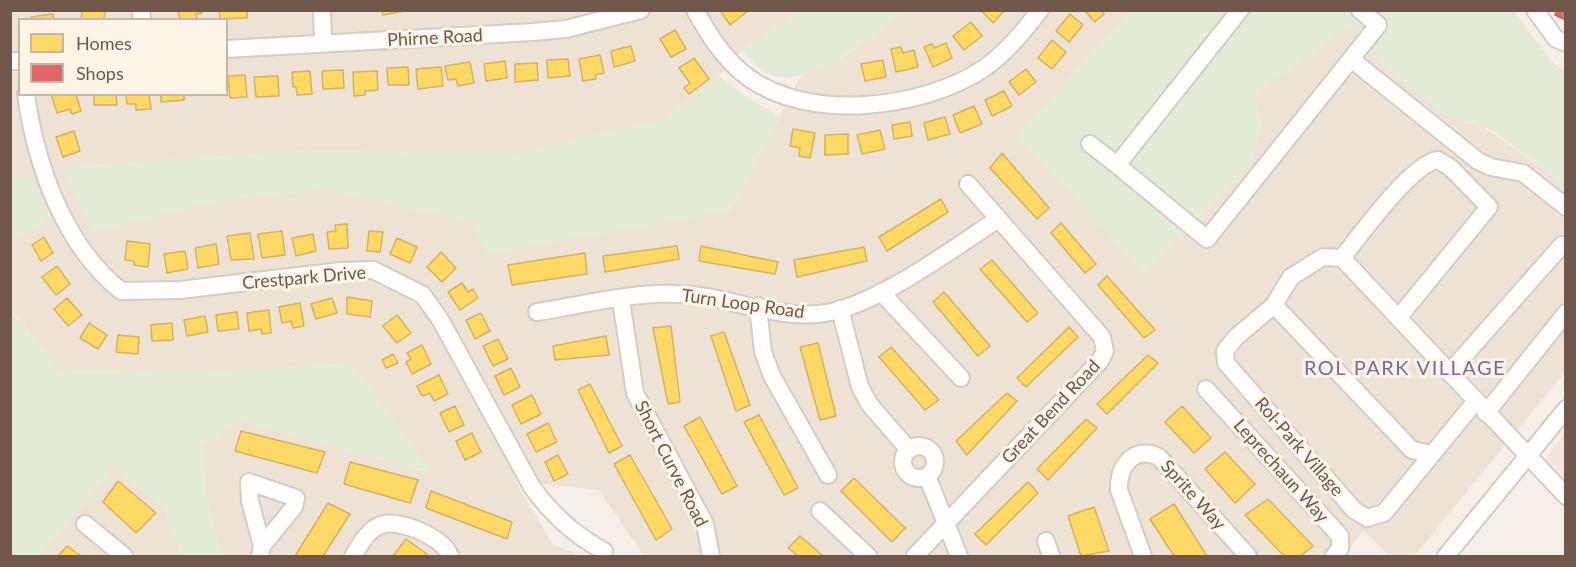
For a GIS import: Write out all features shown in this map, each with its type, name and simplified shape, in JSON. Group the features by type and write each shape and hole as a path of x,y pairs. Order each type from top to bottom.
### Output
{"street":[{"path":"322,10 323,44"},
{"name":"Phirne Road","path":"228,49 566,29 641,10"},
{"path":"695,10 710,36 748,77 782,96 831,106 856,106 908,97 968,78 998,58 1040,10"},
{"path":"1117,165 1240,10"},
{"path":"1090,144 1207,239 1378,25 1360,10"},
{"path":"1534,10 1556,39 1566,43"},
{"path":"1351,59 1478,161 1491,167 1523,173 1566,207"},
{"name":"Crestpark Drive","path":"26,96 38,147 64,219 88,259 121,291 182,290 341,271 374,270 423,295 441,321 531,487 547,508 577,537 604,551"},
{"path":"1399,317 1489,207 1451,168 1438,160 1428,161 1411,175 1342,258 1566,496"},
{"name":"Great Bend Road","path":"945,526 1100,361 1105,351 1102,338 968,184"},
{"name":"Turn Loop Road","path":"537,312 677,294 758,306 789,314 840,309 881,292 998,219"},
{"path":"1449,373 1562,245 1566,247"},
{"name":"Rol-Park Village","path":"1342,258 1323,257 1291,277 1274,305 1235,338 1225,351 1226,363 1354,510 1367,518 1384,513 1432,454 1481,407 1566,313"},
{"path":"881,292 961,378"},
{"name":"Short Curve Road","path":"621,300 635,393 705,525 711,556"},
{"path":"1274,305 1412,450 1432,454"},
{"path":"758,306 764,352 772,376 828,475"},
{"path":"840,309 860,387 870,405 909,450"},
{"name":"Leprechaun Way","path":"1206,389 1340,536 1340,548 1334,556"},
{"path":"1446,556 1566,408"},
{"path":"921,446 932,453 934,466 927,476 914,477 904,468 905,455 909,450 921,446"},
{"name":"Sprite Way","path":"1143,556 1119,490 1121,470 1136,454 1142,452 1159,457 1248,556"},
{"path":"927,476 945,526 960,556"},
{"path":"820,511 868,556"},
{"path":"353,556 371,530 388,523 397,524 440,541 450,556"},
{"path":"85,524 124,556"},
{"path":"915,556 945,526"}],"shaded area":[{"path":"11,11 800,11 742,51 719,76 665,119 518,154 305,151 62,167 221,200 326,189 472,222 730,211 800,77 844,57 906,11 1130,11 1017,137 1262,126 1254,94 1350,25 1394,74 1443,114 1485,128 1550,173 1565,192 1565,372 1414,556 1389,556 1363,530 1345,556 644,556 599,490 515,481 552,543 580,556 222,556 206,494 202,445 241,421 432,473 351,363 227,372 58,370 11,309 10,241 51,217 29,175 11,180"},
{"path":"1565,433 1565,486 1541,464"},
{"path":"115,467 163,508 183,556 39,556"}],"green space":[{"path":"800,11 906,11 840,58 801,75 783,77 767,73 742,51"},
{"path":"1130,11 1513,11 1554,64 1565,71 1565,192 1550,173 1491,129 1443,114 1380,63 1350,26 1254,94 1262,126 1252,166 1144,272 1017,137"},
{"path":"719,76 746,97 779,116 730,211 487,254 472,222 326,189 221,200 93,232 62,167 305,151 518,154 665,119"},
{"path":"29,175 51,218 11,241 11,180"},
{"path":"10,310 59,370 227,372 351,363 433,473 241,421 202,445 206,494 222,556 183,556 163,508 115,467 39,556 11,556"}],"building: Homes":[{"path":"105,10 104,18 81,18 82,11"},
{"path":"178,10 201,10 202,13 196,14 197,18 180,18"},
{"path":"219,10 247,10 247,18 220,18"},
{"path":"382,10 404,10 404,11 383,15"},
{"path":"720,10 749,10 730,25"},
{"path":"981,10 1005,10 993,23"},
{"path":"1084,10 1102,10 1104,14 1095,22"},
{"path":"53,14 54,18 31,18"},
{"path":"1070,14 1083,25 1069,42 1056,31"},
{"path":"971,22 982,36 964,50 953,36"},
{"path":"675,30 686,49 671,57 660,39"},
{"path":"1052,40 1066,52 1052,69 1038,58"},
{"path":"946,43 952,58 933,67 924,47 932,44 934,48"},
{"path":"631,46 635,61 614,67 611,51"},
{"path":"901,47 903,53 914,50 918,67 896,72 891,49"},
{"path":"600,55 604,73 595,75 596,79 583,81 579,59"},
{"path":"694,58 709,79 689,94 684,88 690,83 679,68"},
{"path":"568,59 570,76 548,78 547,60"},
{"path":"883,60 886,77 865,81 861,64"},
{"path":"505,61 507,78 486,81 484,64"},
{"path":"470,62 474,83 458,86 456,79 448,80 445,66"},
{"path":"537,63 538,80 515,82 515,64"},
{"path":"408,67 409,85 388,85 387,68"},
{"path":"441,67 443,86 418,89 416,69"},
{"path":"1026,69 1036,82 1019,95 1009,82"},
{"path":"343,70 344,88 323,89 322,71"},
{"path":"310,71 312,94 297,95 296,87 293,87 292,72"},
{"path":"377,71 378,90 365,91 365,95 354,96 353,72"},
{"path":"245,75 247,97 230,98 228,76"},
{"path":"278,76 279,96 256,97 254,77"},
{"path":"1004,91 1012,106 992,116 985,100"},
{"path":"52,96 77,96 81,111 72,114 70,109 57,113"},
{"path":"94,96 116,96 117,105 94,105"},
{"path":"126,96 149,96 151,109 136,110 136,104 127,104"},
{"path":"161,96 184,96 184,100 161,102"},
{"path":"974,106 982,124 960,133 953,115"},
{"path":"945,117 950,134 928,140 924,123"},
{"path":"910,122 912,136 894,139 892,125"},
{"path":"793,129 815,133 810,158 799,156 800,148 790,146"},
{"path":"880,130 885,149 862,154 857,135"},
{"path":"74,131 80,151 63,157 56,137"},
{"path":"848,134 848,154 825,155 825,135"},
{"path":"1002,153 1049,208 1037,219 990,168"},
{"path":"941,199 948,212 887,251 879,237"},
{"path":"1061,223 1096,264 1085,273 1051,233"},
{"path":"347,224 348,248 329,249 327,232 336,231 335,225"},
{"path":"282,231 285,255 262,258 258,234"},
{"path":"369,231 383,232 380,252 367,251"},
{"path":"250,233 254,259 231,260 227,236"},
{"path":"313,234 316,251 296,256 292,238"},
{"path":"44,237 53,253 41,261 32,245"},
{"path":"397,238 417,247 410,263 390,254"},
{"path":"127,241 150,244 148,267 134,265 134,261 125,260"},
{"path":"216,244 219,264 198,268 195,248"},
{"path":"677,246 679,259 605,272 603,256"},
{"path":"701,246 778,262 775,274 699,261"},
{"path":"864,247 867,261 797,277 794,260"},
{"path":"185,251 188,269 167,273 164,254"},
{"path":"441,252 456,268 442,282 427,267"},
{"path":"585,253 587,274 512,285 508,265"},
{"path":"992,260 1038,313 1027,322 980,269"},
{"path":"57,266 70,284 56,295 42,277"},
{"path":"1107,276 1155,330 1144,338 1098,285"},
{"path":"462,283 468,292 473,289 478,298 460,310 448,292"},
{"path":"944,292 990,346 978,356 933,302"},
{"path":"347,297 372,301 370,317 347,314"},
{"path":"67,298 82,315 68,326 54,309"},
{"path":"332,298 337,313 316,319 311,304"},
{"path":"300,303 304,326 293,328 291,321 282,323 279,307"},
{"path":"269,310 271,333 262,334 261,329 249,331 247,313"},
{"path":"237,312 239,329 218,331 216,315"},
{"path":"481,313 490,331 475,339 466,320"},
{"path":"397,315 411,333 397,343 383,326"},
{"path":"205,316 208,332 187,336 184,320"},
{"path":"89,323 107,335 98,349 80,338"},
{"path":"172,323 173,340 152,341 151,325"},
{"path":"671,326 680,402 668,404 653,328"},
{"path":"1069,327 1078,337 1026,387 1017,378"},
{"path":"724,332 750,405 736,411 711,336"},
{"path":"118,335 139,337 138,354 116,352"},
{"path":"606,336 609,355 555,360 553,346"},
{"path":"498,339 508,359 493,366 483,346"},
{"path":"818,343 836,416 820,420 800,347"},
{"path":"422,345 431,364 412,374 406,362 411,359 407,353"},
{"path":"891,347 939,400 925,410 879,357"},
{"path":"393,354 398,363 386,368 382,360"},
{"path":"1148,355 1158,363 1107,414 1097,404"},
{"path":"511,368 520,387 504,395 495,376"},
{"path":"439,375 448,394 434,401 430,393 422,396 417,386"},
{"path":"590,384 622,446 609,453 578,390"},
{"path":"1007,393 1017,401 967,455 956,441"},
{"path":"532,395 541,414 521,424 512,405"},
{"path":"455,406 464,425 449,432 440,413"},
{"path":"1182,406 1211,438 1194,453 1165,422"},
{"path":"759,415 798,488 784,495 744,422"},
{"path":"700,417 737,486 722,494 684,426"},
{"path":"1086,419 1097,428 1048,480 1037,469"},
{"path":"548,423 557,442 536,452 527,434"},
{"path":"241,431 325,452 317,473 235,451"},
{"path":"472,433 481,452 465,460 456,441"},
{"path":"1225,452 1255,484 1235,503 1205,469"},
{"path":"558,455 568,474 554,481 545,462"},
{"path":"630,455 672,529 656,540 614,464"},
{"path":"350,462 418,480 410,503 344,484"},
{"path":"854,478 905,528 892,542 841,491"},
{"path":"118,481 156,513 136,533 103,502"},
{"path":"1028,482 1038,493 986,545 975,534"},
{"path":"431,491 512,522 507,539 426,508"},
{"path":"1268,499 1313,546 1300,556 1284,556 1245,515"},
{"path":"328,503 350,514 323,556 295,556"},
{"path":"1174,504 1207,556 1174,556 1150,519"},
{"path":"1094,507 1109,551 1081,556 1068,516"},
{"path":"800,536 823,556 798,556 788,548"},
{"path":"406,539 427,554 425,556 393,556"},
{"path":"67,546 81,556 58,556"}],"building: Shops":[{"path":"1557,10 1566,10 1566,20 1555,15"}],"district":[{"name":"ROL PARK VILLAGE","path":"1405,369"}]}
